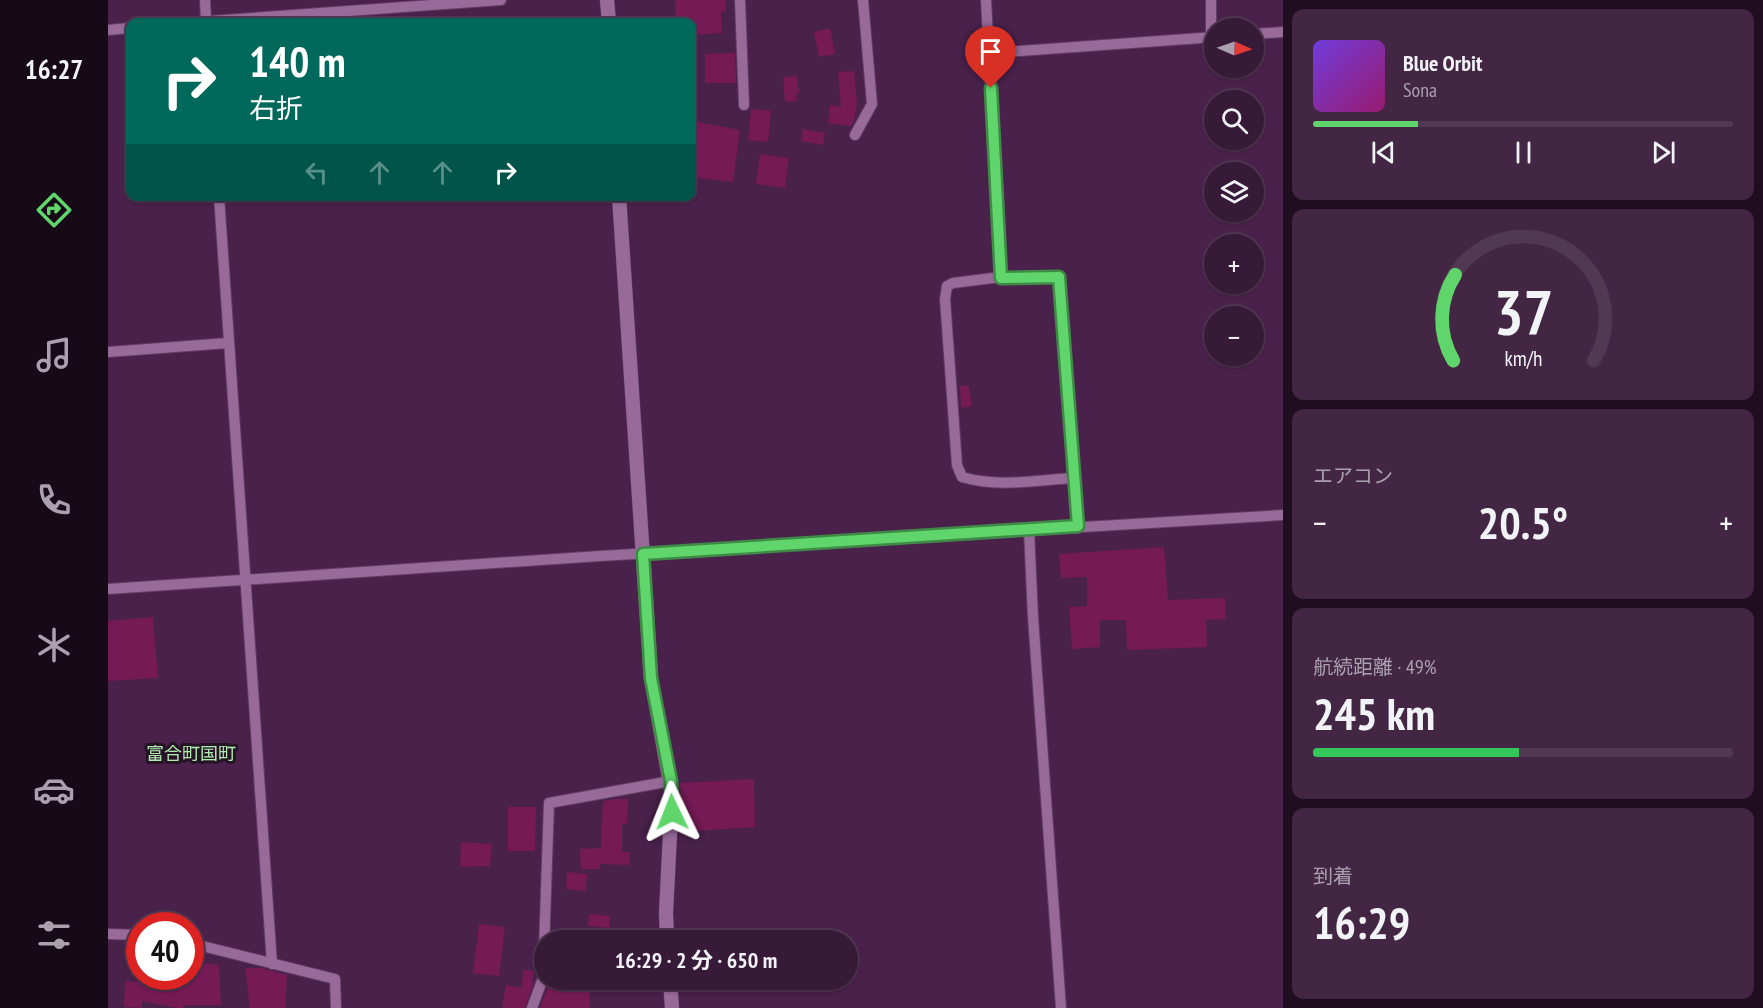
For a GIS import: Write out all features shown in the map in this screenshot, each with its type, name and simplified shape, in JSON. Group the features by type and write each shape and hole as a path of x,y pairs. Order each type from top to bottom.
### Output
{"street":[{"path":"203,18 205,0"},
{"path":"256,18 501,0"},
{"path":"608,0 609,18"},
{"path":"740,0 744,105"},
{"path":"855,135 872,104 862,0"},
{"path":"986,0 1001,278"},
{"path":"1211,0 1212,18"},
{"path":"108,30 126,28"},
{"path":"1264,33 1283,32"},
{"path":"990,53 1204,38"},
{"path":"219,201 272,964"},
{"path":"619,201 651,678 671,781 667,930"},
{"path":"1074,478 1003,482 976,481 962,477 957,465 945,291 947,286 953,283 1001,278 1059,277 1078,526"},
{"path":"108,352 228,343"},
{"path":"108,589 1078,526 1283,515"},
{"path":"1029,530 1061,1008"},
{"path":"532,1008 543,978 549,803 671,781"},
{"path":"108,934 126,935"},
{"path":"204,947 335,979 336,1008"},
{"path":"671,990 672,1008"}],"building":[{"path":"675,0 725,0 726,11 721,12 722,33 696,35 696,18 676,18"},
{"path":"830,28 835,54 819,57 814,32"},
{"path":"735,53 736,83 705,83 705,54"},
{"path":"854,71 857,103 854,121 851,126 828,123 830,105 841,107 838,72"},
{"path":"797,76 799,93 796,94 797,101 785,102 783,77"},
{"path":"751,109 771,111 768,142 748,140"},
{"path":"696,122 740,130 733,182 696,177"},
{"path":"803,129 825,133 823,145 801,141"},
{"path":"760,154 789,158 785,188 756,184"},
{"path":"960,386 969,386 972,406 961,408"},
{"path":"1164,547 1168,600 1225,598 1226,619 1206,620 1207,647 1127,650 1126,620 1100,620 1100,647 1072,649 1069,607 1087,606 1087,577 1061,578 1059,554"},
{"path":"153,617 158,678 108,681 108,621"},
{"path":"754,779 755,827 679,832 681,794 679,783"},
{"path":"628,799 627,824 622,824 622,852 630,852 629,865 600,864 600,869 581,869 580,849 601,848 603,801"},
{"path":"508,807 536,807 535,851 508,851"},
{"path":"461,842 492,844 490,866 460,867"},
{"path":"567,872 587,874 586,891 566,889"},
{"path":"589,914 610,916 609,928 588,926"},
{"path":"479,924 505,927 499,976 473,973"},
{"path":"204,963 219,965 221,1005 183,1005 183,1008 177,1008 142,1001 142,1008 124,1007 125,981 126,990 204,990"},
{"path":"245,968 261,968 287,975 285,1008 250,1008"},
{"path":"524,970 534,971 532,982 534,982 525,1008 502,1008 506,985 521,988"},
{"path":"547,990 589,990 590,1008 540,1008"}],"district":[{"name":"富合町国町","path":"191,754"}],"route":[{"path":"672,812 671,781 651,678 643,554 1078,526 1059,277 1001,278 991,88"}]}
